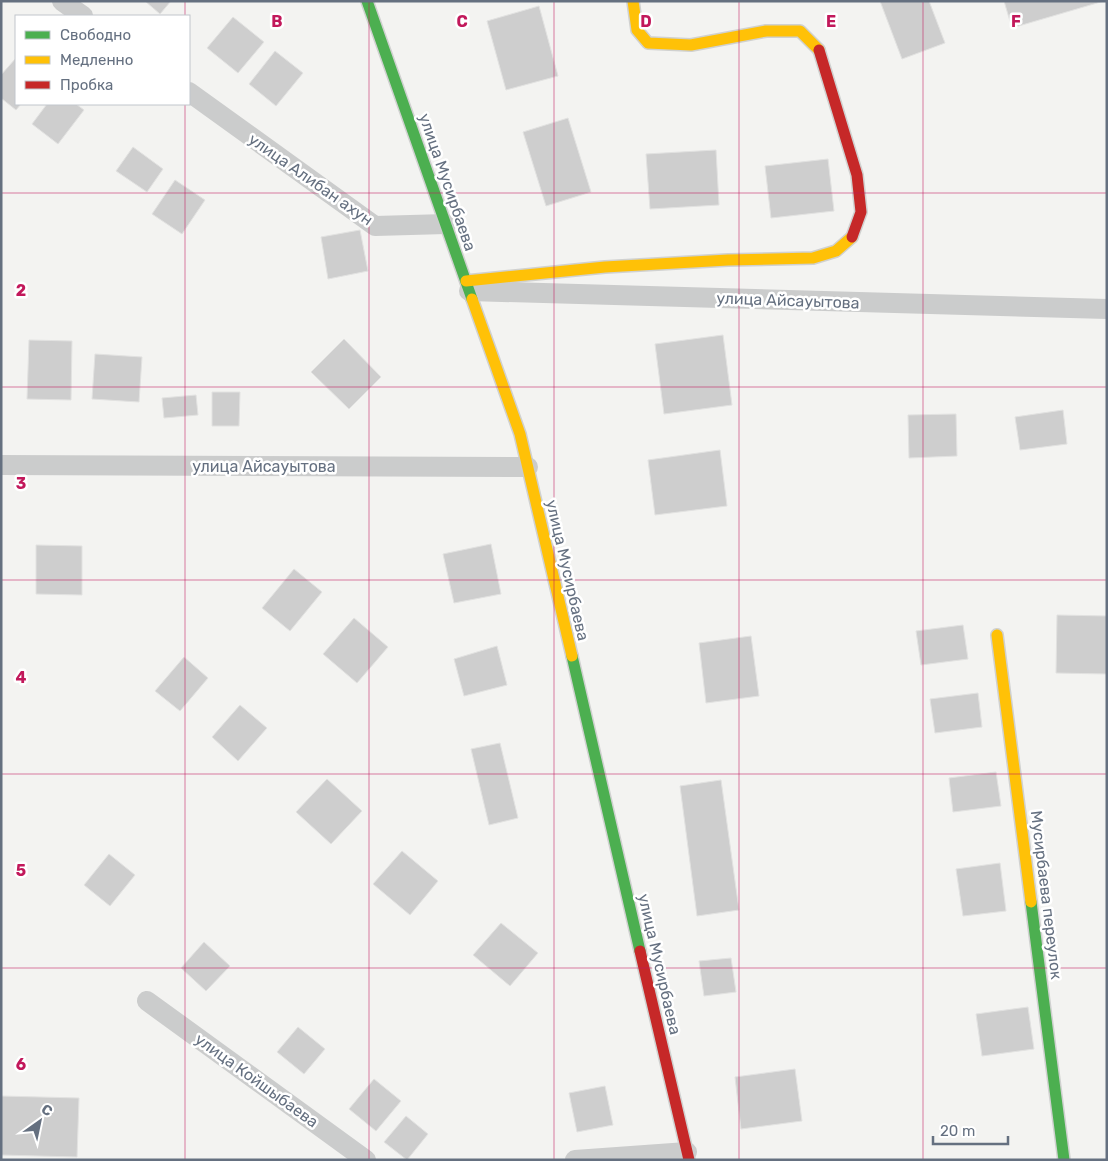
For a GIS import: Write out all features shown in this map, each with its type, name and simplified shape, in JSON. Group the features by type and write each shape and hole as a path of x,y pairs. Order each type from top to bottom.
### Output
{"street":[{"path":"62,1 82,15"},
{"name":"улица Мусирбаева","path":"367,1 520,434 688,1156"},
{"path":"468,286 614,267 728,260 813,258 836,251 850,239 861,212 857,175 820,51 800,31 766,31 691,45 648,43 637,30 633,1"},
{"name":"улица Алибан ахун","path":"190,93 375,226 446,224"},
{"name":"улица Айсауытова","path":"468,286 1107,308"},
{"name":"улица Айсауытова","path":"1,465 528,467"},
{"name":"Мусирбаева переулок","path":"997,635 1064,1160"},
{"name":"улица Койшыбаева","path":"147,1001 366,1160"},
{"path":"574,1160 688,1156"}],"building":[{"path":"145,1 171,1 160,14"},
{"path":"880,1 929,1 945,43 902,59"},
{"path":"1004,1 1104,1 1012,28"},
{"path":"539,6 558,76 506,90 487,21"},
{"path":"233,17 264,42 238,73 207,48"},
{"path":"275,51 303,73 276,106 249,84"},
{"path":"15,59 15,105 20,105 16,110 1,98 1,75"},
{"path":"46,105 77,105 84,110 58,144 32,124"},
{"path":"568,118 591,192 546,206 523,132"},
{"path":"133,147 163,169 147,192 116,171"},
{"path":"716,150 719,205 650,209 646,154"},
{"path":"828,159 834,211 771,218 765,166"},
{"path":"175,180 205,200 182,234 152,214"},
{"path":"360,230 368,271 328,279 321,237"},
{"path":"723,335 732,405 664,414 655,344"},
{"path":"344,339 381,377 349,409 311,372"},
{"path":"29,340 72,341 71,400 27,399"},
{"path":"95,354 142,357 139,402 92,399"},
{"path":"212,392 240,392 239,426 212,426"},
{"path":"196,395 198,415 164,418 162,398"},
{"path":"1063,410 1067,444 1020,450 1015,417"},
{"path":"956,414 957,456 909,458 908,415"},
{"path":"720,450 727,506 655,515 648,460"},
{"path":"491,544 501,594 454,603 443,554"},
{"path":"36,545 82,546 82,595 36,594"},
{"path":"294,569 322,592 290,631 262,608"},
{"path":"1057,615 1107,616 1107,674 1056,673"},
{"path":"354,618 388,647 357,683 323,654"},
{"path":"963,625 968,659 921,665 916,631"},
{"path":"751,636 759,696 706,703 699,643"},
{"path":"497,646 507,685 464,696 454,659"},
{"path":"184,657 208,678 180,711 155,691"},
{"path":"978,693 982,727 935,733 930,699"},
{"path":"240,705 267,728 238,761 212,737"},
{"path":"500,743 518,818 489,825 471,749"},
{"path":"996,772 1001,806 953,812 949,778"},
{"path":"327,779 362,811 331,844 296,812"},
{"path":"721,780 739,910 697,916 680,786"},
{"path":"402,851 438,881 410,915 373,884"},
{"path":"109,854 135,875 110,906 84,885"},
{"path":"1000,863 1006,911 963,916 956,869"},
{"path":"501,923 538,953 510,986 473,955"},
{"path":"204,942 230,966 206,991 181,968"},
{"path":"731,958 736,992 704,996 699,961"},
{"path":"1028,1007 1034,1049 982,1056 976,1014"},
{"path":"298,1027 325,1049 304,1074 277,1052"},
{"path":"795,1069 802,1121 741,1129 735,1077"},
{"path":"374,1079 401,1101 376,1131 349,1109"},
{"path":"605,1086 613,1125 577,1132 569,1093"},
{"path":"1,1096 79,1098 77,1157 1,1155"},
{"path":"406,1116 428,1134 407,1160 384,1142"}],"traffic: fast":[{"path":"367,1 472,299"},
{"path":"572,656 640,951"},
{"path":"1031,902 1064,1160"}],"traffic: slow":[{"path":"633,1 637,30 648,43 691,45 766,31 800,31 819,50"},
{"path":"466,281 605,267 728,260 813,258 836,251 852,237"},
{"path":"472,299 520,434 572,656"},
{"path":"997,635 1031,902"}],"traffic: jam":[{"path":"819,50 857,175 861,212 852,237"},
{"path":"640,951 689,1160"}]}
